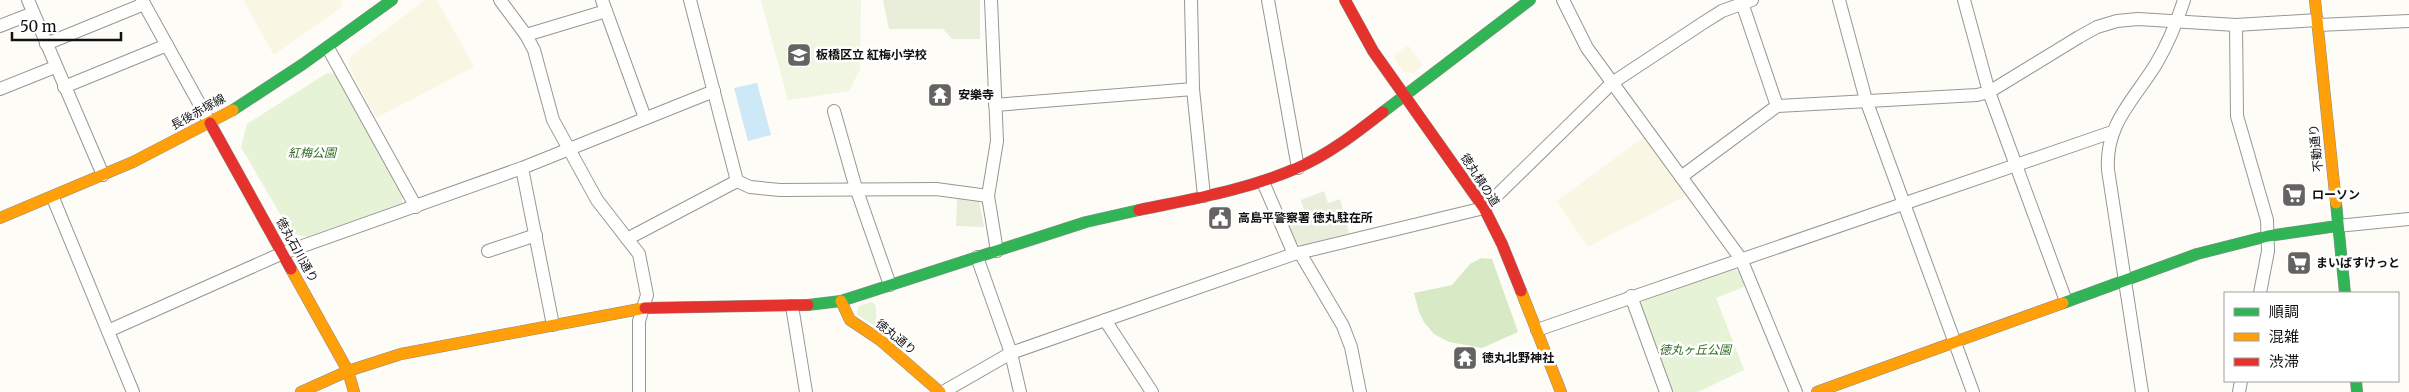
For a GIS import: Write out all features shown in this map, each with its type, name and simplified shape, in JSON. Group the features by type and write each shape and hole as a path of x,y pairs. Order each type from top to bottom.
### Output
{"street":[{"path":"28,0 103,176"},
{"name":"長後赤塚線","path":"0,218 103,176 210,123 328,48 392,0"},
{"path":"500,0 526,35 534,50 552,120 598,200 639,254 647,295 639,322 639,392"},
{"path":"690,0 737,182"},
{"path":"991,0 997,141 988,196 997,250"},
{"path":"1191,0 1194,89 1204,196"},
{"path":"1268,0 1298,168"},
{"name":"徳丸槙の道","path":"1345,0 1365,39 1484,208 1502,244 1561,392"},
{"path":"301,392 348,371 401,354 644,308 792,306 841,301 1093,220 1263,182 1298,168 1351,137 1530,0"},
{"path":"1563,0 1580,37 1741,259 1796,392"},
{"path":"1839,0 1866,100 1973,392"},
{"path":"1964,0 1989,92 2066,301"},
{"path":"2142,392 2108,170 2108,150 2112,132 2156,64 2184,0"},
{"name":"不動通り","path":"2316,0 2345,292"},
{"path":"942,392 1010,353 1297,253 1484,208 1612,83 1703,22 1745,1 1777,106"},
{"path":"46,44 143,2 210,123"},
{"path":"526,35 604,5 645,118"},
{"path":"0,26 33,13"},
{"path":"1681,177 1777,106 1977,95 1989,92 2079,37 2107,24 2138,19 2236,25 2409,20"},
{"path":"2236,25 2237,116 2264,209 2268,236 2266,265 2260,292"},
{"path":"64,87 167,45"},
{"path":"328,48 416,207"},
{"path":"0,89 55,67"},
{"path":"995,105 1194,89"},
{"path":"108,330 283,253 416,207 570,150 714,91"},
{"path":"834,111 857,190 890,285"},
{"name":"徳丸石川通り","path":"210,123 348,371 354,392"},
{"path":"1536,330 2112,132"},
{"path":"522,168 553,325"},
{"path":"627,239 737,182 750,187 780,190 936,189 988,196"},
{"path":"1263,182 1297,253 1344,326 1351,347 1360,392"},
{"path":"53,198 133,392"},
{"path":"1817,392 2196,254 2268,236 2337,226 2409,219"},
{"path":"488,251 536,235"},
{"path":"978,257 1010,353 1020,392"},
{"path":"1631,296 1666,392"},
{"name":"徳丸通り","path":"841,301 850,320 880,340 942,392"},
{"path":"792,306 806,392"},
{"path":"1105,320 1152,392"}],"shaded area":[{"path":"243,0 340,0 343,6 274,55"},
{"path":"425,0 437,0 474,67 376,118 348,65 351,56"},
{"path":"1408,45 1423,65 1413,73 1404,72 1393,57"},
{"path":"1644,137 1687,195 1588,247 1557,201"}],"green space":[{"path":"761,0 861,0 860,69 849,91 788,100"},
{"path":"883,0 980,0 980,39 952,39 943,29 889,29"},
{"name":"紅梅公園","path":"327,73 335,74 403,196 402,203 307,237 291,233 241,147 247,124"},
{"path":"1324,191 1328,203 1340,199 1349,233 1302,245 1295,241 1286,219 1305,213 1301,200"},
{"path":"957,199 979,202 984,227 956,226"},
{"path":"1481,258 1492,259 1518,332 1482,348 1449,342 1434,334 1424,322 1419,312 1414,293 1452,285 1470,264"},
{"name":"徳丸ヶ丘公園","path":"1732,268 1741,272 1746,286 1716,298 1744,370 1698,392 1670,392 1640,308 1643,299"},
{"path":"872,302 876,306 876,327 857,314 859,306"}],"water":[{"path":"757,83 771,135 748,141 734,88"}],"traffic: fast":[{"path":"233,110 303,64 392,0"},
{"path":"1383,112 1530,0"},
{"path":"2336,203 2345,292"},
{"path":"808,305 841,301 1086,222 1139,210"},
{"path":"2063,303 2197,254 2268,236 2337,226"},
{"path":"2356,382 2357,392"}],"traffic: slow":[{"path":"2315,0 2336,203"},
{"path":"0,218 133,162 233,110"},
{"path":"291,269 348,371 354,392"},
{"path":"1521,291 1561,392"},
{"path":"841,301 850,320 880,340 940,392"},
{"path":"1817,392 2063,303"},
{"path":"301,392 348,371 401,354 645,308"}],"traffic: jam":[{"path":"1345,0 1373,51 1484,208 1502,244 1521,291"},
{"path":"1139,210 1219,193 1278,176 1308,163 1331,150 1383,112"},
{"path":"210,123 291,269"},
{"path":"645,308 808,305"}],"place":[{"name":"板橋区立 紅梅小学校","path":"799,55"},
{"name":"安樂寺","path":"940,95"},
{"name":"ローソン","path":"2294,195"},
{"name":"高島平警察署 徳丸駐在所","path":"1220,218"},
{"name":"まいばすけっと","path":"2299,263"},
{"name":"徳丸北野神社","path":"1465,358"}]}
